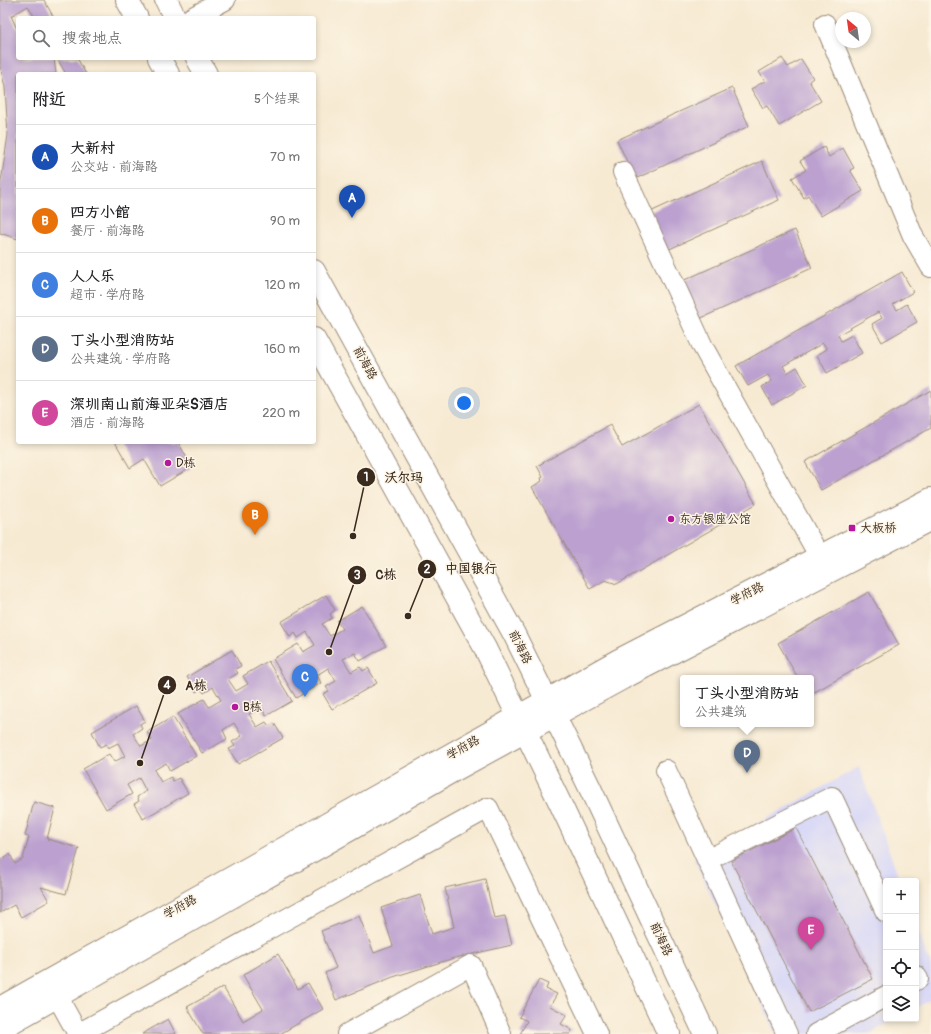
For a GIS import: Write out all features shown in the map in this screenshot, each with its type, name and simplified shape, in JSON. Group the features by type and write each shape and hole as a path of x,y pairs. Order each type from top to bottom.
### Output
{"main road":[{"path":"127,0 136,16"},
{"path":"166,0 174,16"},
{"path":"160,60 167,72"},
{"path":"198,60 205,72"},
{"name":"前海路","path":"316,275 514,634 589,786 706,1034"},
{"path":"316,343 485,648 669,1034"},
{"name":"学府路","path":"824,564 931,499"},
{"name":"学府路","path":"0,1008 551,708 617,661 824,564 931,519"},
{"name":"学府路","path":"0,1029 451,772 522,724"}],"street":[{"path":"195,16 225,0"},
{"path":"825,24 913,236 931,268"},
{"path":"623,172 703,347 824,564"},
{"path":"666,770 787,1034"},
{"path":"707,860 832,796 883,906"},
{"path":"57,996 78,1034 488,808 597,1034"},
{"path":"347,1034 471,965 501,1034"},
{"path":"816,1034 883,998"}],"shaded area":[{"path":"859,767 899,878 883,878 883,1022 891,1022 869,1034 776,1034 694,859"},
{"path":"919,933 931,966 931,999 919,1006"}],"building":[{"path":"0,0 44,0 53,16 34,16 28,6 11,16 16,27 16,60 54,60 56,72 16,72 16,238 0,233 0,188 8,135 5,87 0,66"},
{"path":"782,58 788,67 801,59 813,78 809,81 821,101 779,126 767,106 763,108 751,89 765,81 759,72"},
{"path":"58,60 78,60 85,72 65,72"},
{"path":"732,88 749,126 635,179 617,140"},
{"path":"824,147 829,157 843,148 854,168 850,170 863,191 821,216 808,195 804,198 792,178 806,170 800,161"},
{"path":"762,161 779,200 665,251 648,213"},
{"path":"795,230 812,268 697,320 680,282"},
{"path":"902,272 913,292 893,304 897,310 907,304 917,322 882,342 872,324 882,318 878,312 838,335 841,341 852,335 862,353 827,373 817,355 827,349 823,343 783,366 787,373 797,367 807,385 772,405 762,387 772,381 768,375 748,386 736,366"},
{"path":"931,390 931,428 821,490 805,462"},
{"path":"699,404 756,504 617,584 605,580 590,589 532,487 542,481 541,478 543,477 537,466 610,425 622,447"},
{"name":"D栋","path":"116,444 179,444 192,467 160,486 144,459 130,468"},
{"path":"869,592 899,645 814,692 814,675 796,675 778,643"},
{"path":"326,595 335,610 330,614 332,618 322,624 330,636 342,629 337,621 362,606 386,646 360,661 355,653 343,659 351,672 360,667 363,671 368,668 377,683 332,709 323,694 329,691 326,687 336,681 328,668 317,675 321,683 296,698 273,659 298,644 303,652 315,645 307,632 298,638 295,633 290,637 281,622"},
{"name":"B栋","path":"232,650 241,666 235,669 238,673 228,679 236,691 248,684 243,676 268,661 292,701 266,716 261,707 249,714 257,727 266,722 269,726 274,723 283,738 238,764 229,749 235,746 232,742 242,736 234,723 223,730 227,739 202,753 178,714 204,699 209,707 221,700 213,687 204,693 201,689 196,692 187,677"},
{"path":"136,706 145,721 140,724 142,728 133,734 141,746 152,740 147,732 173,717 196,756 170,771 166,763 154,770 161,782 171,777 173,781 179,778 188,793 143,819 134,804 139,801 137,797 146,791 139,778 127,785 132,794 106,809 83,769 109,754 114,762 125,756 118,743 108,748 106,744 100,747 92,732"},
{"path":"34,802 55,808 47,839 79,848 66,894 41,887 49,901 21,917 14,905 0,913 0,860 10,854 15,864 23,859 29,837 25,836"},
{"path":"796,828 873,979 809,1012 731,861"},
{"path":"485,879 494,918 505,916 512,945 451,959 393,977 336,1000 325,973 336,968 321,931 359,916 374,953 393,946 381,908 420,895 432,934 454,927 445,888"},
{"path":"278,954 298,989 308,983 323,1009 280,1034 203,1034 187,1007 223,987 243,1021 263,1009 243,975"},
{"path":"539,980 548,984 546,989 557,994 550,1006 567,1015 561,1024 572,1030 570,1034 520,1034 527,1021 519,1017"},
{"path":"168,1019 176,1034 142,1034"}],"place":[{"name":"大新村","path":"352,218"},
{"name":"D栋","path":"168,463"},
{"name":"东方银座公馆","path":"671,519"},
{"name":"大板桥","path":"852,528"},
{"name":"四方小館","path":"255,535"},
{"name":"沃尔玛","path":"353,536"},
{"name":"中国银行","path":"408,616"},
{"name":"C栋","path":"329,652"},
{"name":"人人乐","path":"305,697"},
{"name":"B栋","path":"235,707"},
{"name":"A栋","path":"140,763"},
{"name":"丁头小型消防站","path":"747,773"},
{"name":"深圳南山前海亚朵S酒店","path":"811,950"}]}
